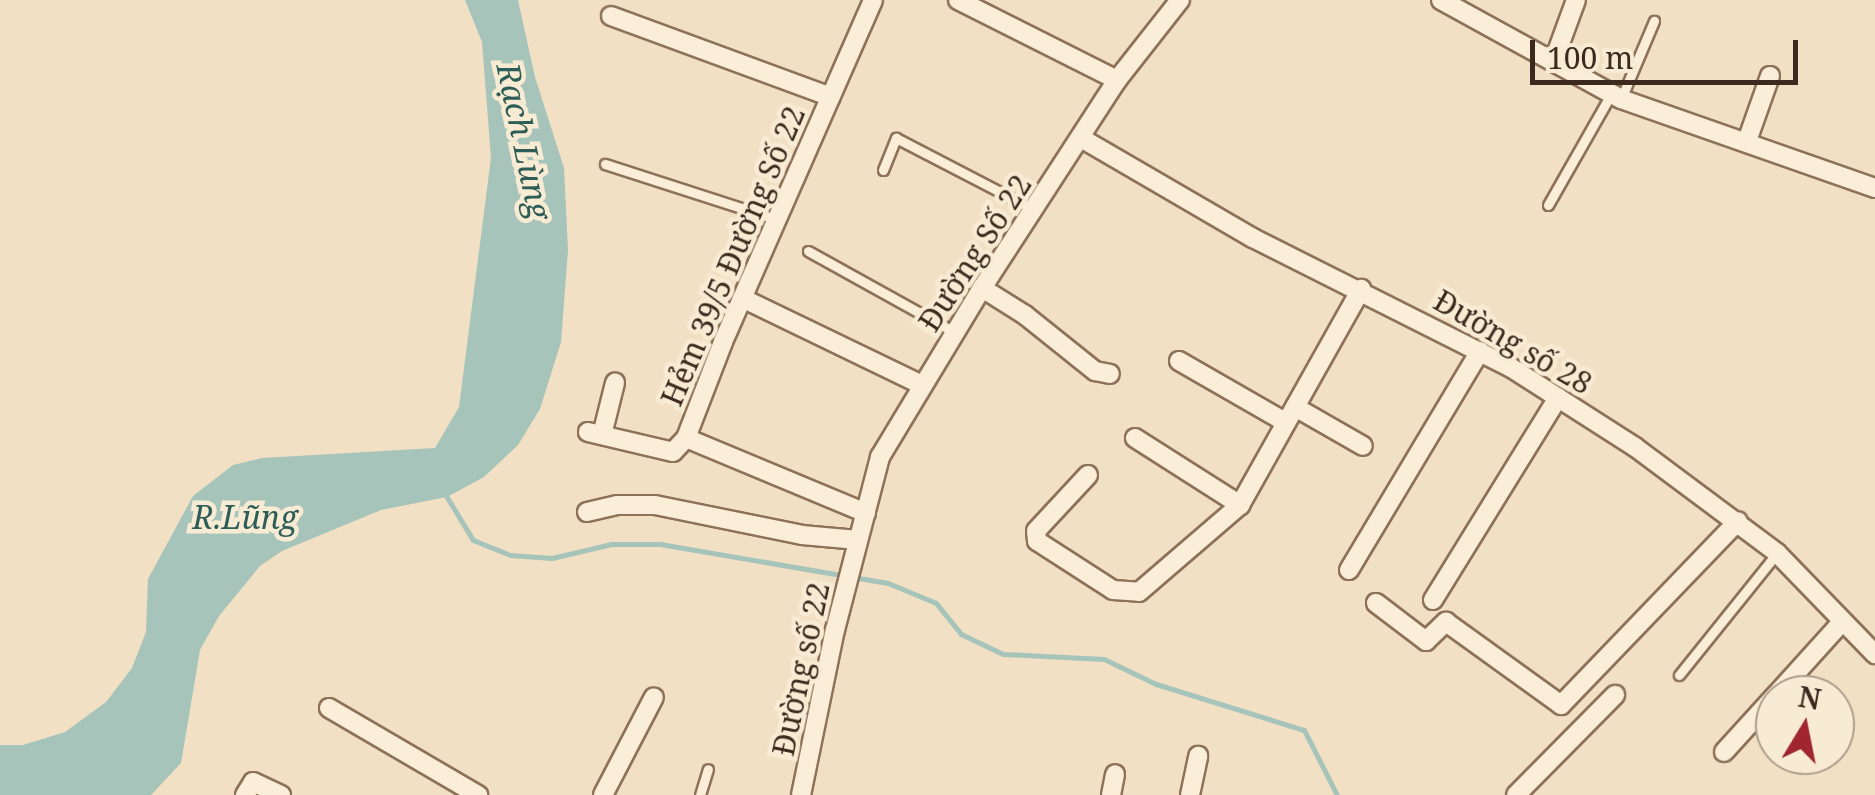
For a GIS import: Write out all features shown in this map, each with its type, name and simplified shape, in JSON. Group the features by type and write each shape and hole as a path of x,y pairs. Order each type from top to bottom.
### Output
{"street":[{"name":"Hẻm 39/5 Đường Số 22","path":"686,438 874,0"},
{"path":"958,0 1117,80"},
{"name":"Đường Số 22","path":"856,547 880,457 922,386 1117,80 1180,0"},
{"path":"1441,0 1616,96 1875,188"},
{"path":"1554,60 1576,0"},
{"name":"Hẻm 39/5 Đường Số 22","path":"611,16 831,97"},
{"path":"1746,140 1770,76"},
{"name":"Đường số 28","path":"1081,138 1253,238 1480,351 1558,398 1738,521 1778,553 1875,654"},
{"path":"982,288 1025,314 1094,371 1110,374"},
{"path":"1088,474 1036,532 1037,540 1113,590 1139,592 1240,505 1361,290"},
{"path":"744,299 922,386"},
{"path":"1349,570 1480,351"},
{"path":"1179,360 1290,415 1364,446"},
{"path":"616,383 595,433 673,452 686,438 866,514"},
{"path":"1433,600 1558,398"},
{"path":"1135,438 1240,505"},
{"path":"587,512 655,505 856,547"},
{"path":"1376,603 1426,642 1446,622 1561,705 1738,521"},
{"name":"Đường số 22","path":"801,795 856,547"},
{"path":"1795,675 1842,622"},
{"path":"1516,795 1615,695"},
{"path":"603,795 654,697"},
{"path":"329,708 478,795"},
{"path":"1724,752 1755,719"},
{"path":"1190,795 1198,756"},
{"path":"1111,795 1115,774"},
{"path":"245,795 254,782 281,795"}],"lane":[{"path":"1548,205 1616,96 1654,21"},
{"path":"883,170 896,138 1035,210"},
{"path":"605,164 780,221"},
{"path":"808,250 954,332"},
{"path":"1679,676 1778,553"},
{"path":"700,795 708,769"}],"water":[{"name":"R.Lũng","path":"465,0 518,0 535,77 564,168 568,250 561,342 540,409 518,445 484,477 447,497 381,510 282,551 260,566 219,616 200,650 181,763 151,795 0,795 0,745 23,745 65,732 106,702 132,668 146,632 148,579 193,496 233,465 262,458 435,448 459,407 491,158 482,42"}],"waterway":[{"path":"445,494 473,540 510,555 552,558 611,544 660,544 888,583 936,603 961,634 1003,654 1104,659 1156,684 1304,730 1337,795"}],"water label":[{"name":"Rạch Lùng","path":"524,141"}]}
